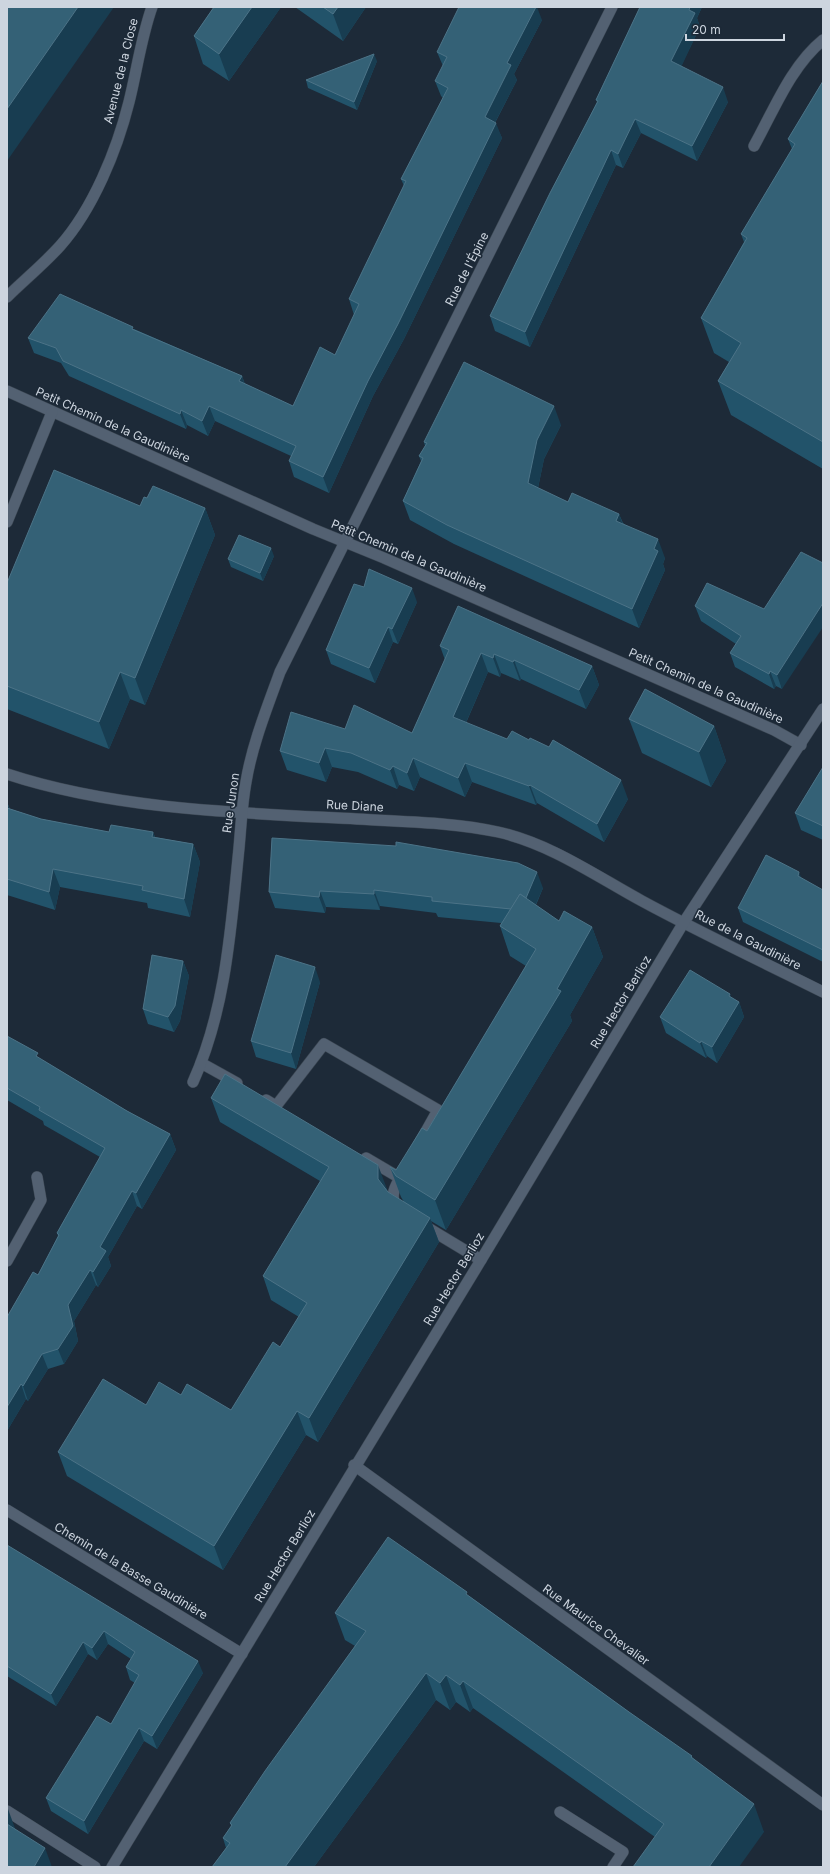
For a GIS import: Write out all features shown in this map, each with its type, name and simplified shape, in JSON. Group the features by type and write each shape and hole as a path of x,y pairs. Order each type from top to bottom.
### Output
{"street":[{"name":"Avenue de la Close","path":"7,297 60,246 80,219 98,187 129,103 146,23 152,7"},
{"name":"Rue de l'Épine","path":"344,542 612,7"},
{"path":"754,146 796,70 812,49 823,40"},
{"name":"Petit Chemin de la Gaudinière","path":"7,391 344,542 774,730 801,745"},
{"path":"7,522 52,412"},
{"name":"Rue Junon","path":"193,1082 207,1047 218,1004 226,959 246,781 263,720 280,672 344,542"},
{"name":"Rue Hector Berlioz","path":"112,1867 242,1654 354,1465 481,1260 684,922 801,745 823,709"},
{"name":"Rue Diane","path":"7,774 57,788 110,799 242,812 458,826 499,833 552,851 643,902 684,922"},
{"name":"Rue de la Gaudinière","path":"684,922 823,992"},
{"path":"257,1095 280,1108 324,1044 438,1110 415,1151"},
{"path":"201,1063 244,1088"},
{"path":"359,1154 400,1178"},
{"path":"407,1164 394,1186 394,1202 396,1207 481,1260"},
{"path":"7,1261 41,1200 38,1177"},
{"name":"Rue Maurice Chevalier","path":"354,1465 823,1805"},
{"name":"Chemin de la Basse Gaudinière","path":"7,1510 242,1654"},
{"path":"7,1811 95,1867"},
{"path":"560,1812 623,1852 613,1867"}],"building":[{"path":"7,7 78,7 7,109"},
{"path":"214,7 252,7 219,54 194,36"},
{"path":"323,7 338,7 333,14"},
{"path":"459,7 536,7 507,63 511,65 485,117 496,123 398,324 368,381 323,477 289,461 296,446 209,406 202,421 181,410 180,414 63,361 56,348 28,338 60,294 133,327 132,329 242,376 239,381 293,406 320,347 335,355 359,304 349,299 406,181 401,179 448,88 435,81 447,57 437,52"},
{"path":"640,7 690,7 689,10 695,13 671,61 723,87 692,146 635,119 618,154 611,150 525,332 490,316 550,193 598,101 596,100"},
{"path":"374,54 354,102 306,80"},
{"path":"823,81 823,442 718,381 741,343 701,318 747,238 741,234 795,144 788,139"},
{"path":"464,362 554,406 537,440 528,483 568,502 572,493 619,514 616,521 658,539 654,549 658,551 632,609 447,525 403,501 423,458 419,456 427,443 424,442"},
{"path":"54,470 140,506 144,497 147,498 153,486 205,508 135,678 120,672 99,722 7,686 7,583"},
{"path":"239,535 271,548 260,573 228,559"},
{"path":"801,552 823,563 823,603 777,675 770,671 769,674 730,653 741,636 695,606 707,583 764,609"},
{"path":"369,569 412,588 392,629 388,627 369,668 326,650 354,584 364,587"},
{"path":"458,606 592,666 579,690 514,660 513,662 494,654 493,658 481,653 453,717 507,739 512,731 529,740 530,738 549,747 553,740 621,780 597,824 530,785 529,786 465,763 458,778 413,758 407,773 393,766 390,770 351,753 325,748 319,763 280,751 291,712 345,729 354,705 412,733 449,650 440,646"},
{"path":"645,689 714,726 699,752 629,719"},
{"path":"823,767 823,826 795,813"},
{"path":"7,808 41,819 109,832 111,825 153,832 152,837 193,844 184,899 142,890 143,886 53,869 49,892 7,879"},
{"path":"272,838 396,846 396,842 518,863 537,872 526,898 520,894 511,909 432,901 432,897 374,890 374,894 320,891 319,897 269,892"},
{"path":"766,855 799,872 798,876 823,890 823,950 738,908"},
{"path":"520,894 559,921 564,911 592,927 557,989 561,991 435,1200 396,1176 390,1167 396,1170 422,1128 427,1131 536,949 500,926"},
{"path":"152,955 183,961 175,1006 168,1017 143,1009"},
{"path":"276,955 315,967 291,1053 251,1041"},
{"path":"690,970 730,994 729,996 739,1002 712,1047 701,1041 700,1043 660,1017"},
{"path":"7,1036 38,1053 36,1056 127,1111 170,1134 136,1193 132,1191 100,1247 106,1251 93,1272 90,1270 68,1305 73,1326 58,1349 42,1354 23,1386 21,1384 7,1407 7,1317 33,1272 38,1275 59,1235 57,1233 105,1148 39,1110 40,1107 7,1088"},
{"path":"225,1074 378,1165 378,1179 388,1192 430,1218 309,1418 297,1411 214,1546 58,1452 103,1379 146,1405 159,1382 181,1395 187,1384 231,1410 273,1342 280,1347 307,1303 263,1276 329,1167 211,1098"},
{"path":"388,1537 467,1592 466,1594 692,1756 691,1757 754,1804 709,1867 633,1867 664,1824 463,1681 460,1685 446,1675 440,1683 426,1673 285,1867 212,1867 230,1843 223,1838 232,1825 230,1823 265,1771 366,1631 335,1613"},
{"path":"7,1545 198,1661 152,1736 139,1728 84,1821 46,1798 97,1716 111,1724 139,1675 126,1667 135,1652 104,1631 92,1648 83,1642 51,1694 7,1666"},
{"path":"7,1824 45,1848 34,1867 7,1867"}]}
